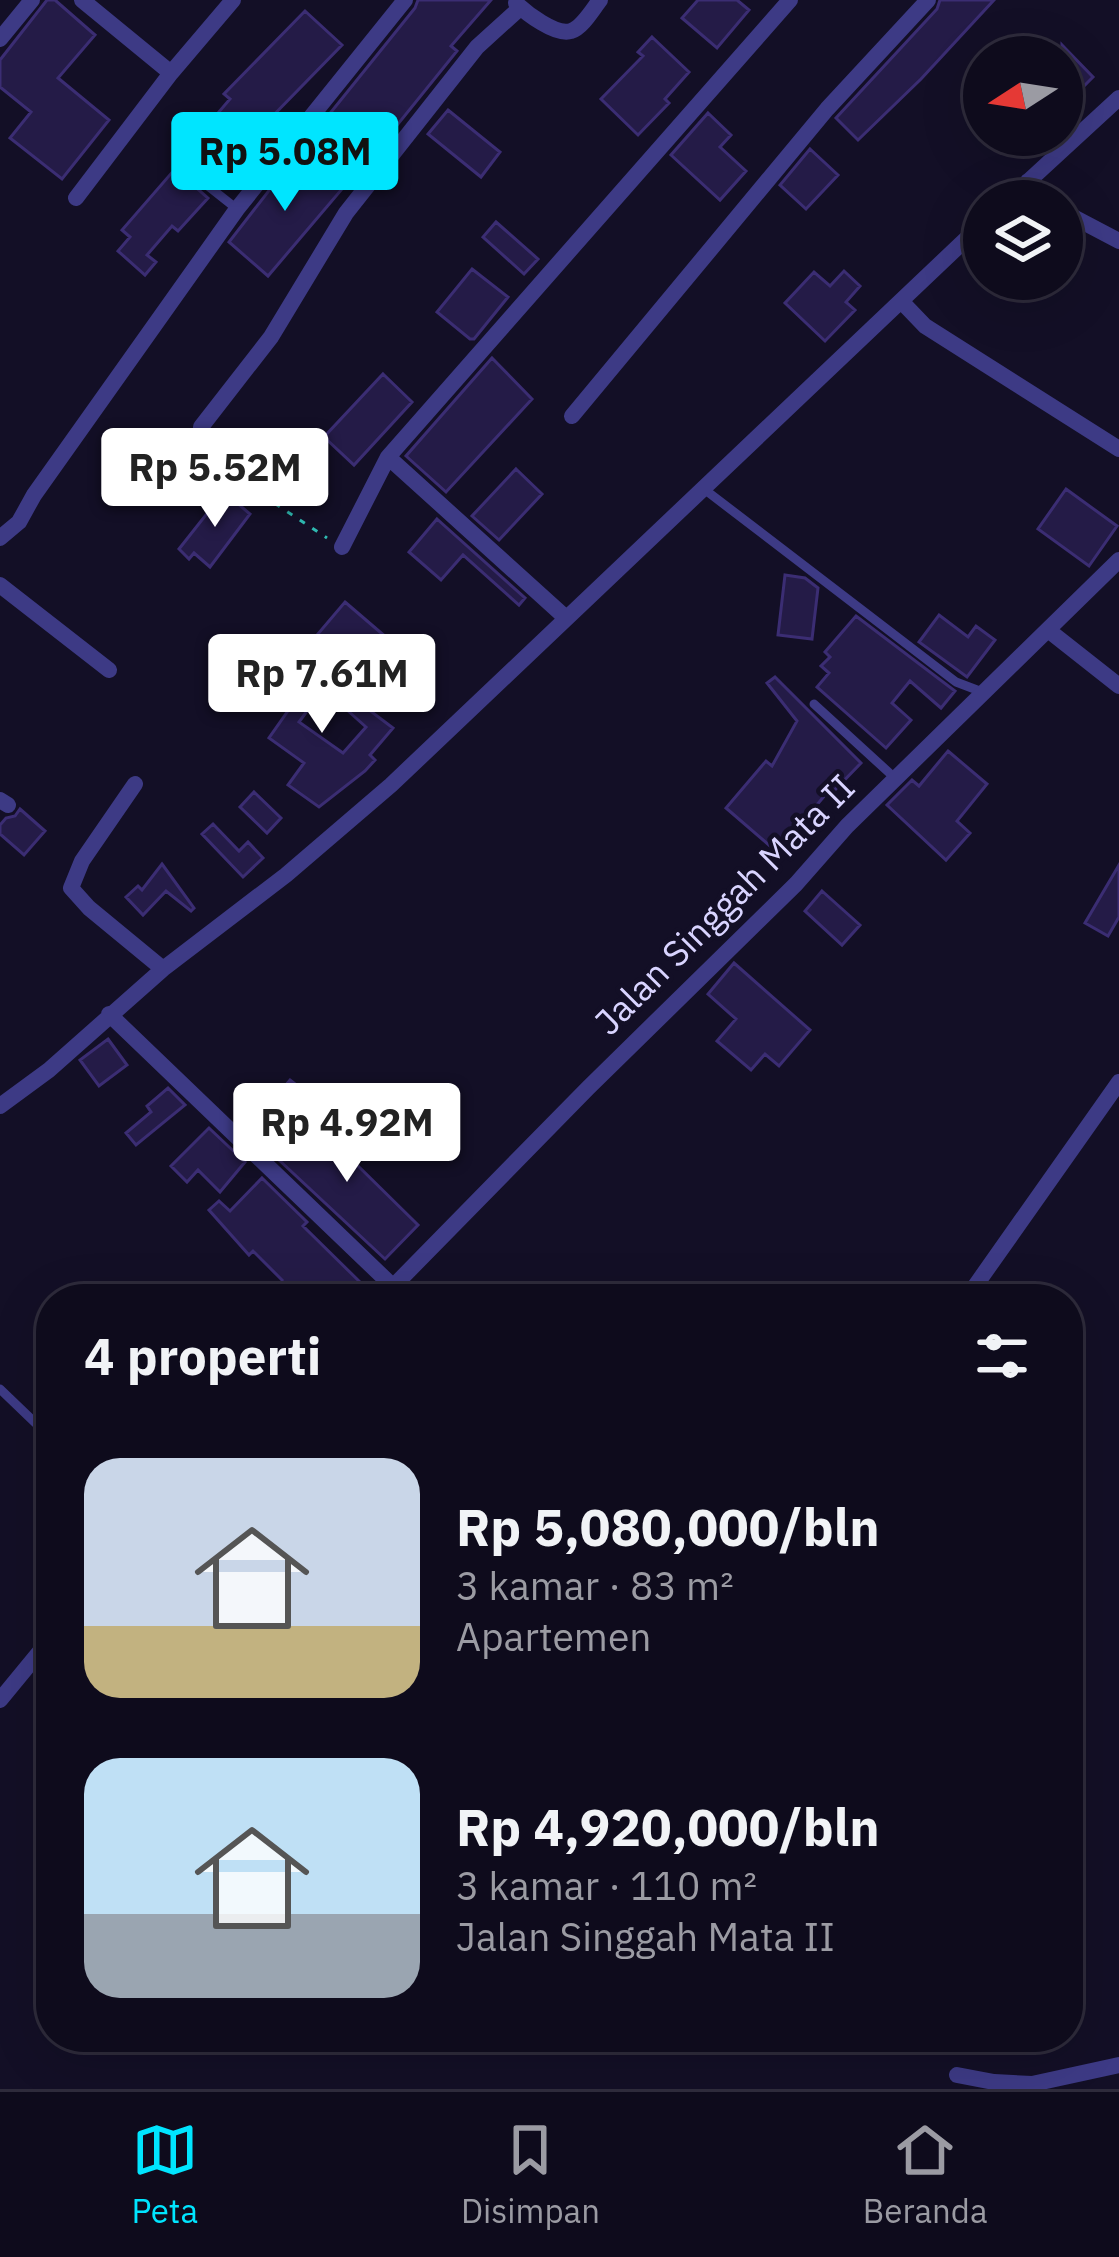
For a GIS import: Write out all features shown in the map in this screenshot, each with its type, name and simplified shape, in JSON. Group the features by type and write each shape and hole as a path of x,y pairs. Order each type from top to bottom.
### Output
{"street":[{"path":"0,39 32,0"},
{"path":"82,0 170,73"},
{"path":"76,198 170,73 233,0"},
{"path":"0,538 19,522 237,209 405,0"},
{"path":"201,427 271,337 346,213 477,47 517,4 540,22 566,32 574,31 600,0"},
{"path":"341,548 388,457 790,0"},
{"path":"572,416 827,109 928,0"},
{"path":"1049,180 1119,98"},
{"path":"1083,222 1119,242"},
{"path":"0,1106 116,1022 163,969 391,785 704,489 913,314 963,249"},
{"path":"913,314 1119,449"},
{"path":"388,457 566,618"},
{"name":"Jalan Singgah Mata II","path":"404,1284 588,1088 1119,560"},
{"path":"0,585 109,670"},
{"path":"1048,630 1119,686"},
{"path":"135,784 82,861 71,888 163,969"},
{"path":"116,1022 383,1284"},
{"path":"977,1284 1119,1082"},
{"path":"0,1700 36,1656"},
{"path":"957,2075 1032,2084 1119,2066"}],"lane":[{"path":"184,167 237,209"},
{"path":"704,489 956,682 986,693"},
{"path":"814,704 896,778"},
{"path":"0,1389 36,1424"}],"path":[{"path":"201,427 211,451 244,483 341,548"}],"building":[{"path":"47,0 55,0 95,35 58,78 109,120 62,179 10,138 31,112 0,87 0,60"},
{"path":"418,0 491,0 451,46 457,51 369,160 323,122"},
{"path":"698,0 737,0 749,10 717,48 682,18"},
{"path":"940,0 994,0 858,140 836,118 937,9"},
{"path":"305,11 342,45 216,181 185,158 194,149 190,146 230,99 224,94"},
{"path":"652,37 689,72 665,99 669,103 638,135 601,99 643,56 638,52"},
{"path":"1083,67 1093,77 1083,87"},
{"path":"448,110 500,152 481,177 428,134"},
{"path":"708,113 731,135 720,147 746,171 720,200 671,155"},
{"path":"810,149 838,175 806,209 780,185"},
{"path":"299,152 342,189 268,276 229,242"},
{"path":"175,169 208,198 178,231 172,226 147,255 156,262 145,275 118,251 130,237 122,230"},
{"path":"496,222 538,259 524,274 483,237"},
{"path":"472,269 508,297 470,339 437,312"},
{"path":"844,271 860,286 846,302 855,310 825,341 785,303 814,272 830,286"},
{"path":"492,358 532,399 446,492 406,456"},
{"path":"383,374 412,402 354,465 324,437"},
{"path":"516,469 542,494 499,540 472,516"},
{"path":"1066,489 1117,526 1089,566 1038,529"},
{"path":"224,492 250,514 210,567 194,553 189,559 179,549"},
{"path":"437,519 525,598 519,605 463,555 441,580 409,552"},
{"path":"785,575 805,578 818,588 812,639 778,635"},
{"path":"345,602 401,650 373,683 317,635"},
{"path":"939,615 968,637 976,626 995,640 967,677 919,642"},
{"path":"856,616 955,691 941,708 910,681 892,703 911,720 886,748 817,687 829,673 821,666 830,657 825,652"},
{"path":"288,649 330,680 299,722 343,753 366,727 347,710 356,700 393,728 370,755 375,760 365,771 319,807 288,785 304,763 269,738 299,695 270,674"},
{"path":"775,677 861,763 826,794 777,852 726,808 766,761 772,766 797,721 767,683"},
{"path":"948,751 987,784 957,821 970,833 946,860 887,805 912,780 919,786"},
{"path":"254,792 281,818 267,833 240,807"},
{"path":"20,809 45,831 24,855 0,834 0,825"},
{"path":"213,824 239,851 248,842 263,858 243,877 202,834"},
{"path":"162,864 194,908 191,911 166,891 143,915 126,897 138,886 142,890"},
{"path":"1119,865 1119,917 1108,936 1085,923"},
{"path":"822,891 860,925 842,945 805,911"},
{"path":"734,963 810,1030 779,1066 765,1054 751,1070 717,1041 736,1019 708,994"},
{"path":"108,1039 127,1065 99,1086 80,1060"},
{"path":"290,1080 304,1091 261,1142 248,1130"},
{"path":"168,1088 185,1105 136,1145 126,1133 151,1112 147,1106"},
{"path":"328,1110 364,1146 351,1159 418,1225 385,1259 279,1160"},
{"path":"209,1128 245,1162 220,1192 198,1170 187,1182 171,1166"},
{"path":"262,1178 362,1284 278,1284 282,1280 253,1251 249,1255 209,1210 219,1201 230,1211"}]}
